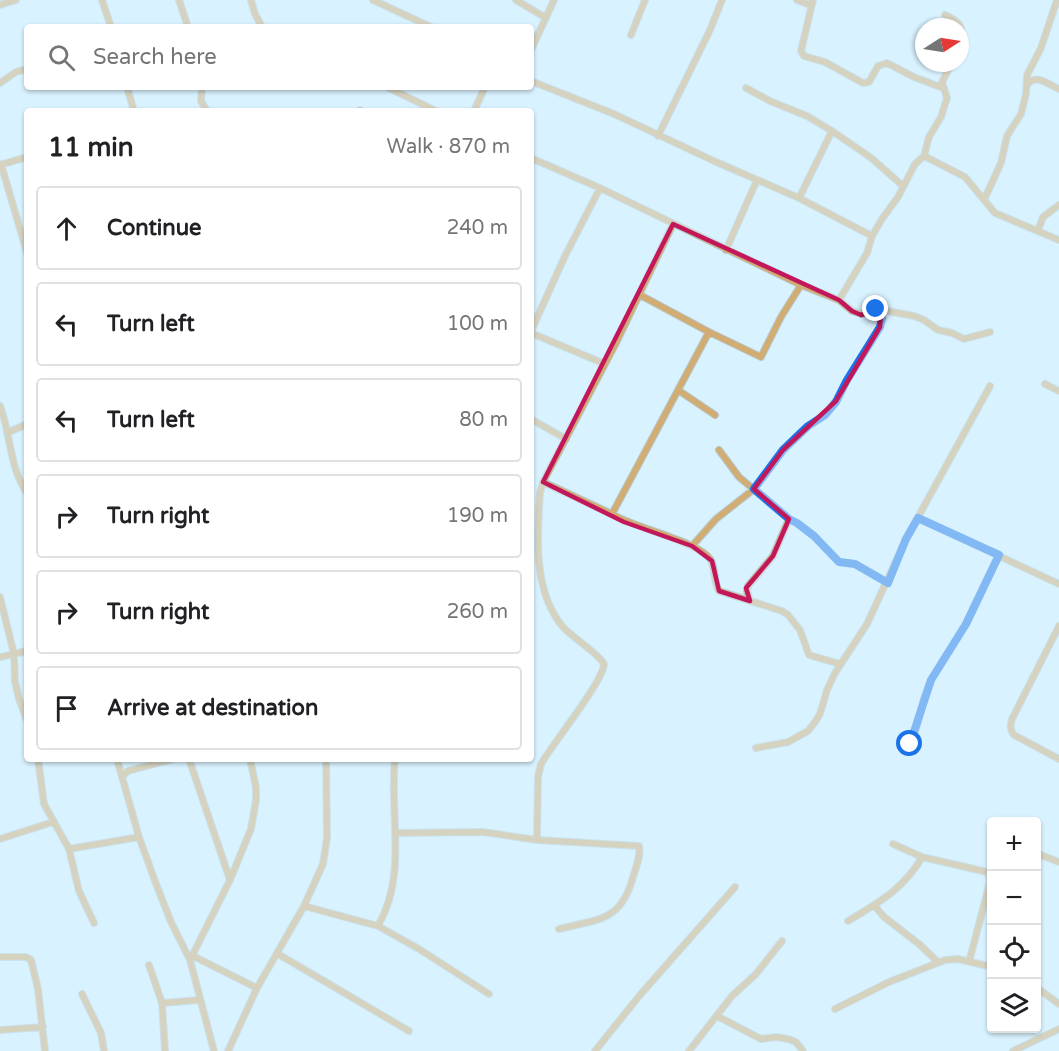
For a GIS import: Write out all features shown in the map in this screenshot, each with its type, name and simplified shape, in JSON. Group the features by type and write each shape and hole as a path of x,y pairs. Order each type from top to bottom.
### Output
{"street":[{"path":"0,4 16,0"},
{"path":"102,0 110,24"},
{"path":"179,0 187,24"},
{"path":"251,0 261,24"},
{"path":"373,0 425,24"},
{"path":"516,0 546,18"},
{"path":"534,44 554,0"},
{"path":"631,35 645,0"},
{"path":"658,136 710,30 722,0"},
{"path":"797,0 812,3 801,51 804,56 825,62 863,83 869,82 878,66 884,63 943,88"},
{"path":"984,200 1001,163 1007,136 1021,114 1027,75 1038,54 1057,0"},
{"path":"945,15 952,18"},
{"path":"0,83 16,72 24,70"},
{"path":"839,300 867,253 872,236 898,197 918,159 924,156 929,137 941,117 947,98 942,82 947,72"},
{"path":"1027,85 1031,80 1036,79 1059,90"},
{"path":"534,82 614,114 658,136 800,198 872,236"},
{"path":"746,88 770,101 807,116 832,131 870,157 903,186"},
{"path":"128,90 133,108"},
{"path":"202,90 201,101 205,108"},
{"path":"393,90 430,108"},
{"path":"475,108 484,90"},
{"path":"800,198 832,131"},
{"path":"924,156 965,177 995,213 1059,240"},
{"path":"24,158 1,165 24,243"},
{"path":"534,159 600,188 801,285 839,300 846,308 860,314 871,309 879,309 919,317 935,329 964,339 990,332"},
{"path":"726,250 756,180"},
{"path":"534,325 565,256 600,188"},
{"path":"1038,230 1043,217 1059,205"},
{"path":"537,840 538,777 541,764 604,669 602,660 566,630 549,607 539,563 539,504 543,482 640,295 673,224"},
{"path":"640,295 761,357 781,317 801,285"},
{"path":"692,546 717,519 754,489 783,450 808,426 825,415 836,402 880,327 882,318 879,309"},
{"path":"612,514 709,332"},
{"path":"534,333 605,364"},
{"path":"1045,384 1059,391"},
{"path":"756,748 788,742 808,730 820,714 827,690 840,664 867,624 930,492 990,387"},
{"path":"678,390 715,415"},
{"path":"0,406 9,432 10,446 19,480 24,488"},
{"path":"534,421 566,440"},
{"path":"9,432 24,425"},
{"path":"719,450 739,477 789,519 814,536 839,562 855,564 888,583"},
{"path":"543,482 612,514 624,522 692,546 712,561 719,591 782,611 800,630 809,655 840,664"},
{"path":"918,518 1059,584"},
{"path":"750,601 748,586 773,556 789,519"},
{"path":"906,752 916,729 931,680 966,624 999,555"},
{"path":"0,597 14,654 15,682 24,712"},
{"path":"1059,626 1011,725 1014,735 1059,759"},
{"path":"0,657 24,652"},
{"path":"38,762 44,804 69,849 79,891 94,923"},
{"path":"118,762 140,837 171,922 191,958 199,1000 214,1051"},
{"path":"123,776 128,771 162,762"},
{"path":"190,762 230,880"},
{"path":"191,958 230,880 251,829 256,787 251,762"},
{"path":"228,1051 257,988 304,906 323,864 327,838 326,762"},
{"path":"378,926 387,908 396,866 392,792 395,762"},
{"path":"0,839 53,822"},
{"path":"396,833 483,832 537,840 637,844 640,848 630,889 620,907 606,917 559,928"},
{"path":"69,849 140,837"},
{"path":"893,844 922,857 989,874 990,882 969,962"},
{"path":"1041,855 1059,862"},
{"path":"848,921 895,891 906,881 922,857"},
{"path":"595,1051 646,988 735,887"},
{"path":"874,905 884,917 938,962"},
{"path":"304,906 378,926 419,949 489,994"},
{"path":"689,1051 732,996 756,974 782,941"},
{"path":"278,954 410,1031"},
{"path":"0,957 26,957 31,960 38,989 45,1051"},
{"path":"191,958 257,988"},
{"path":"835,1009 889,982 938,962 951,959 987,966"},
{"path":"149,965 162,1003 165,1051"},
{"path":"1041,991 1059,1004"},
{"path":"82,994 101,1033 104,1051"},
{"path":"162,1003 199,1000"},
{"path":"717,1016 761,1039 776,1037 796,1042 803,1051"},
{"path":"0,1030 43,1027"},
{"path":"1013,1051 1059,1029"}],"highlighted area":[{"path":"673,224 839,300 861,315 879,309 881,314 880,327 836,401 783,450 754,489 789,519 773,556 746,588 750,601 719,591 712,561 692,546 624,522 543,482"}],"route":[{"path":"876,309 879,309 881,314 880,327 836,402 820,420 808,426 783,450 754,489 789,519 814,536 839,562 855,564 888,583 906,539 918,518 999,555 966,624 931,680 910,744"}]}
